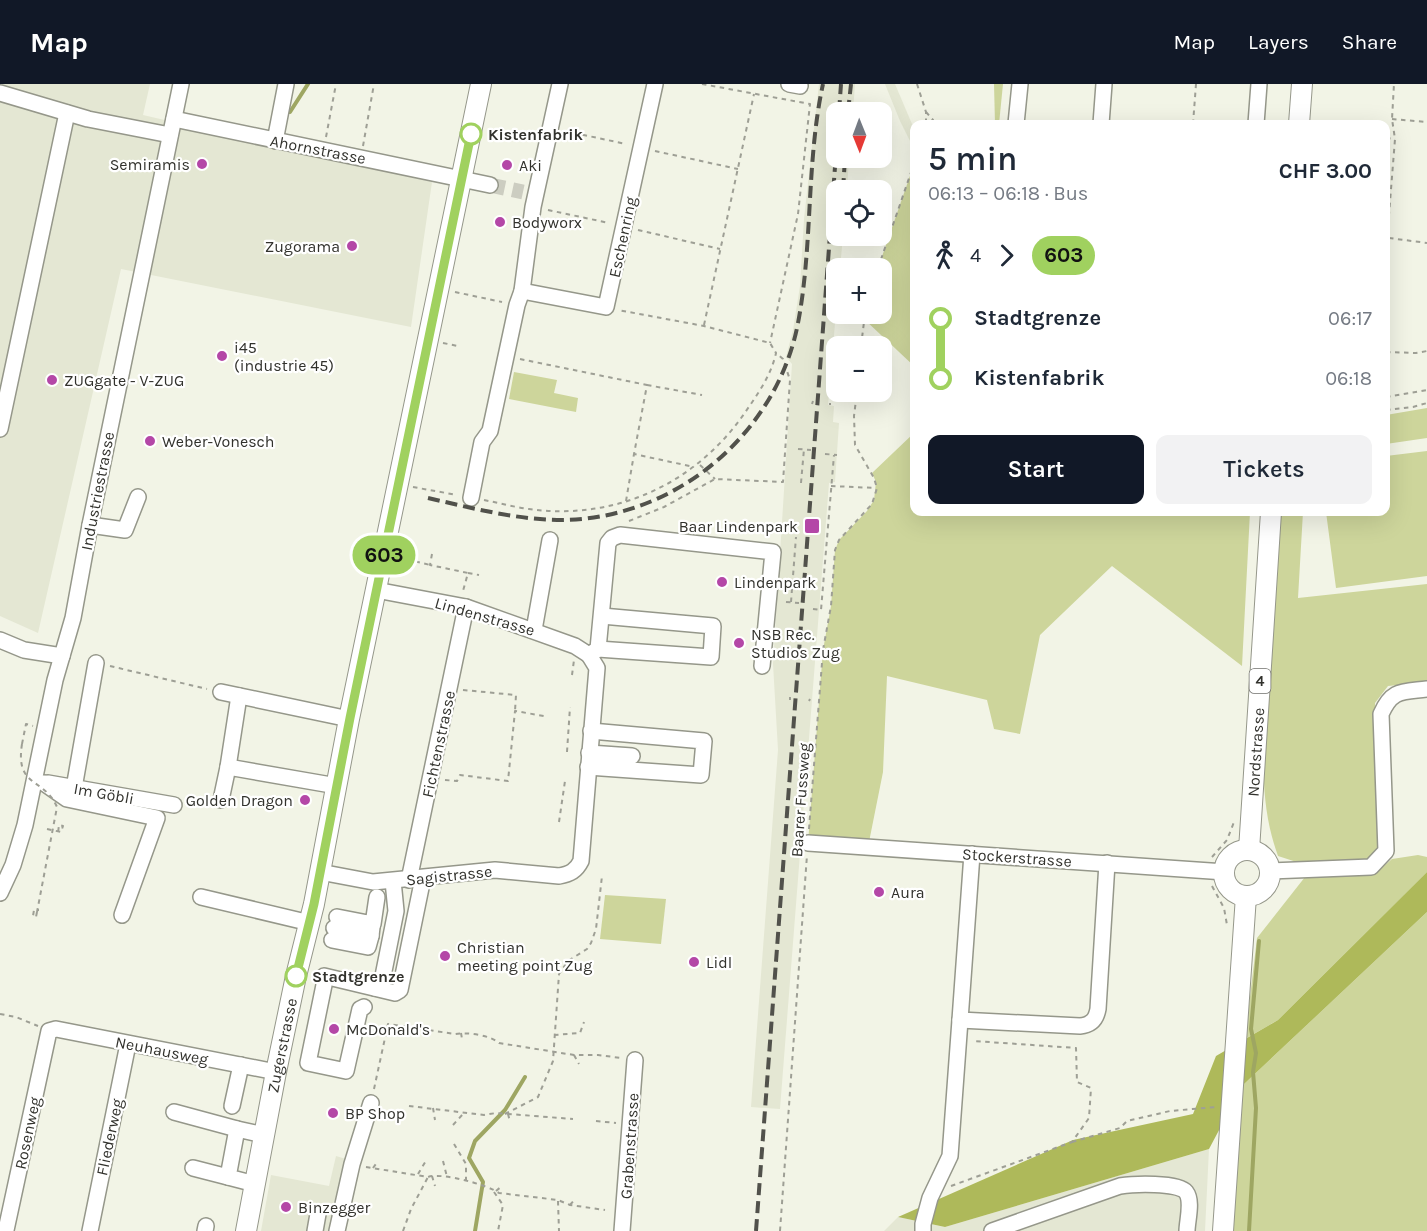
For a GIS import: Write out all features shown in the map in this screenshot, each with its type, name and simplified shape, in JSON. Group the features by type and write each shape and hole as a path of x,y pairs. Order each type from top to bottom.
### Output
{"main road":[{"name":"Zugerstrasse","path":"246,1231 276,1072 320,872 481,84"},
{"path":"1299,120 1302,84"},
{"name":"Nordstrasse","path":"1249,850 1271,516"},
{"path":"1249,850 1261,855 1269,865 1270,872 1270,879 1261,892 1246,896 1231,890 1225,872 1228,860 1234,855 1249,850"},
{"path":"1223,1231 1246,896"}],"street":[{"name":"Industriestrasse","path":"0,893 7,862 25,825 39,782 55,680 73,618 181,84"},
{"path":"275,141 286,84"},
{"path":"471,498 482,442 490,431 520,298 529,193 560,84"},
{"name":"Eschenring","path":"606,307 655,84"},
{"path":"1016,120 1020,84"},
{"path":"1101,120 1104,84"},
{"path":"1256,120 1259,84"},
{"path":"0,93 67,113 170,135"},
{"path":"0,429 67,113"},
{"name":"Ahornstrasse","path":"174,119 461,179"},
{"path":"461,179 490,185"},
{"path":"520,298 606,307"},
{"path":"90,525 125,530 138,497"},
{"path":"589,760 597,668 594,652 602,616 608,543 612,538 620,535 774,552 762,666"},
{"path":"534,630 550,540"},
{"name":"Lindenstrasse","path":"376,590 463,607 594,652"},
{"name":"Fichtenstrasse","path":"375,988 395,993 400,990 430,779 463,607"},
{"path":"594,652 711,657 713,626 602,616"},
{"path":"0,640 24,650 62,656"},
{"path":"74,788 96,663"},
{"path":"1270,872 1371,867 1386,851 1381,714 1386,702 1396,692 1427,689"},
{"path":"221,692 350,718"},
{"path":"220,800 228,767 239,696"},
{"path":"589,760 701,775 704,741 591,731"},
{"path":"589,760 632,756"},
{"name":"Sagistrasse","path":"320,872 373,882 495,870 560,876 569,874 581,861 589,760"},
{"path":"228,767 337,786"},
{"path":"39,782 67,799 157,818 122,915"},
{"name":"Im Göbli","path":"39,782 174,805"},
{"name":"Stockerstrasse","path":"808,843 1225,872"},
{"path":"922,1231 922,1224 933,1193 950,1156 972,854"},
{"path":"960,1020 1080,1026 1087,1025 1094,1020 1098,1009 1107,863"},
{"path":"364,1007 360,1009 346,1071 308,1063 324,976 375,988 382,976 396,911 393,881"},
{"path":"201,897 309,923"},
{"path":"372,930 334,928 368,947 372,930 377,897"},
{"name":"Neuhausweg","path":"49,1031 56,1029 276,1072"},
{"name":"Rosenweg","path":"5,1230 49,1031"},
{"name":"Fliederweg","path":"90,1231 128,1044"},
{"name":"Grabenstrasse","path":"622,1231 635,1060"},
{"path":"232,1106 241,1065"},
{"path":"337,1231 352,1164 371,1102"},
{"path":"174,1112 264,1135"},
{"path":"228,1177 237,1129"},
{"path":"193,1168 255,1184"},
{"path":"992,1231 1120,1186 1135,1184 1178,1187 1186,1191 1189,1199 1187,1231"},
{"path":"315,1231 318,1214"}],"path":[{"path":"324,150 336,84"},
{"path":"361,158 375,84"},
{"path":"612,538 615,526 664,507 715,479 783,482 789,380 783,359 770,343 798,214 810,104 702,84"},
{"path":"916,84 926,112 926,120"},
{"path":"1193,120 1196,84"},
{"path":"1390,222 1395,139 1392,119 1395,84"},
{"path":"704,326 754,94"},
{"path":"926,112 933,120"},
{"path":"1392,119 1427,122"},
{"path":"1390,138 1395,139"},
{"path":"881,258 910,176"},
{"path":"1390,238 1427,243"},
{"path":"439,289 520,298"},
{"path":"606,307 704,326 770,343"},
{"path":"444,343 458,346"},
{"path":"1390,352 1427,351"},
{"path":"398,484 542,510 576,511 626,502 664,487 699,464 729,435 773,368 776,353"},
{"path":"506,357 702,395"},
{"path":"626,502 648,385"},
{"path":"1390,396 1427,390"},
{"path":"831,486 877,489 874,478 855,446 856,402"},
{"path":"1390,410 1427,403"},
{"path":"798,449 811,450"},
{"path":"801,483 804,449"},
{"path":"634,454 694,467"},
{"path":"813,609 821,610 835,455 825,454"},
{"path":"699,464 715,479"},
{"name":"Baarer Fussweg","path":"780,1231 823,650 831,606 835,550 839,540 872,504 877,489"},
{"path":"791,603 796,537"},
{"path":"384,554 479,574"},
{"path":"430,565 432,554"},
{"path":"463,607 468,573"},
{"path":"786,602 799,603"},
{"path":"96,663 221,692"},
{"path":"430,779 457,781 460,775 508,781 516,695 449,689"},
{"path":"567,752 570,707"},
{"path":"515,711 544,716"},
{"path":"26,724 20,756 24,774 53,797 57,807 38,911"},
{"path":"559,822 565,781"},
{"path":"47,829 54,831 61,832 63,826 59,825 58,833"},
{"path":"53,832 64,835"},
{"path":"506,1114 538,1097 554,1061 559,974 568,961 591,944 596,929 602,876"},
{"path":"0,1014 16,1017 49,1031"},
{"path":"554,1035 580,1033 584,1022"},
{"path":"371,1102 388,1024 461,1033 574,1055 597,1055 635,1060"},
{"path":"398,1025 399,1030"},
{"path":"461,1033 462,1040"},
{"path":"959,1041 990,1041 1076,1048 1077,1082 1091,1088 1089,1118 1072,1142"},
{"path":"574,1055 579,1064"},
{"path":"409,1106 483,1115 496,1113 573,1119"},
{"path":"933,1193 1072,1142 1120,1128 1127,1121 1170,1111 1219,1107"},
{"path":"433,1108 435,1120"},
{"path":"480,1111 483,1115"},
{"path":"453,1125 464,1113"},
{"path":"506,1114 510,1122"},
{"path":"596,1121 630,1124"},
{"path":"454,1144 466,1164 466,1180"},
{"path":"417,1175 427,1159"},
{"path":"373,1168 378,1161"},
{"path":"443,1161 447,1177"},
{"path":"352,1164 430,1177 466,1180 477,1186 492,1188 496,1191 558,1200 570,1205 604,1210"},
{"path":"430,1177 435,1186"},
{"path":"404,1231 411,1209 430,1177"},
{"path":"496,1191 502,1186"},
{"path":"492,1188 503,1205 498,1231"},
{"path":"516,1195 518,1200"},
{"path":"570,1205 575,1199"},
{"path":"558,1200 560,1231"}],"shaded area":[{"path":"0,84 150,84 143,115 432,182 411,327 121,269 38,633 0,616"},
{"path":"819,84 855,84 854,102 826,102 826,168 848,168 848,180 826,180 826,246 842,246 841,258 826,258 826,324 835,324 834,336 826,336 826,402 834,406 833,422 839,423 835,482 829,483 780,1109 751,1107 778,750 773,664 792,364 786,357 800,286 804,219"},
{"path":"885,84 895,84 910,120 910,141"},
{"path":"1209,1149 1205,1231 884,1231 898,1217 945,1227"},
{"path":"336,1156 346,1159 332,1231 261,1231 271,1175 329,1186"}],"green space":[{"path":"994,84 1003,84 999,120 995,120"},
{"path":"910,176 910,362 892,345 892,336 882,336 869,324 892,324 892,258 881,258 886,246 892,246 892,228"},
{"path":"514,372 557,380 554,393 578,398 576,412 509,399"},
{"path":"1427,408 1427,438 1390,443 1390,414"},
{"path":"910,437 910,516 1250,516 1242,666 1112,566 1040,635 1020,734 994,729 987,700 887,676 883,772 869,842 808,843 823,650 831,606 835,550 839,540 867,511 874,500 876,482 872,473"},
{"path":"1427,451 1427,576 1336,588 1327,516 1390,516 1390,456"},
{"path":"1281,516 1303,516 1298,598 1427,584 1427,682 1388,686 1375,703 1379,849 1367,862 1312,867 1278,856 1266,808 1264,784 1264,735"},
{"path":"1418,855 1427,857 1427,872 1278,1020 1245,1039 1257,938 1305,877 1377,872 1392,859"},
{"path":"1427,872 1427,912 1243,1085 1209,1149 945,1227 898,1217 1073,1140 1193,1114 1216,1056 1278,1020"},
{"path":"605,895 666,899 661,944 600,939"},
{"path":"1427,912 1427,1231 1233,1231 1243,1085"}],"waterway":[{"path":"290,112 308,84"},
{"path":"1249,1231 1256,1108 1253,1072 1256,1053 1251,1029 1259,941"},
{"path":"475,1231 483,1182 469,1158 475,1141 505,1110 525,1077"}],"tunnel":[{"path":"490,185 523,192"}],"railway":[{"path":"428,498 528,518 562,520 604,516 644,504 681,486 714,463 744,434 768,400 786,363 798,323 806,264 814,143 823,84"},
{"path":"840,102 841,84"},
{"path":"849,102 851,84"},
{"path":"756,1231 835,168"},
{"path":"844,168 844,180"}],"bus line":[{"name":"603","path":"296,976 314,904 350,718 471,134"}],"place":[{"name":"Kistenfabrik","path":"471,134"},
{"name":"Semiramis","path":"202,164"},
{"name":"Aki","path":"507,165"},
{"name":"Bodyworx","path":"500,222"},
{"name":"Zugorama","path":"352,246"},
{"name":"i45 (industrie 45)","path":"222,356"},
{"name":"ZUGgate - V-ZUG","path":"52,380"},
{"name":"Weber-Vonesch","path":"150,441"},
{"name":"Baar Lindenpark","path":"812,526"},
{"name":"Lindenpark","path":"722,582"},
{"name":"NSB Rec. Studios Zug","path":"739,643"},
{"name":"Golden Dragon","path":"305,800"},
{"name":"Aura","path":"879,892"},
{"name":"Christian meeting point Zug","path":"445,956"},
{"name":"Lidl","path":"694,962"},
{"name":"Stadtgrenze","path":"296,976"},
{"name":"McDonald's","path":"334,1029"},
{"name":"BP Shop","path":"333,1113"},
{"name":"Binzegger","path":"286,1207"}]}
